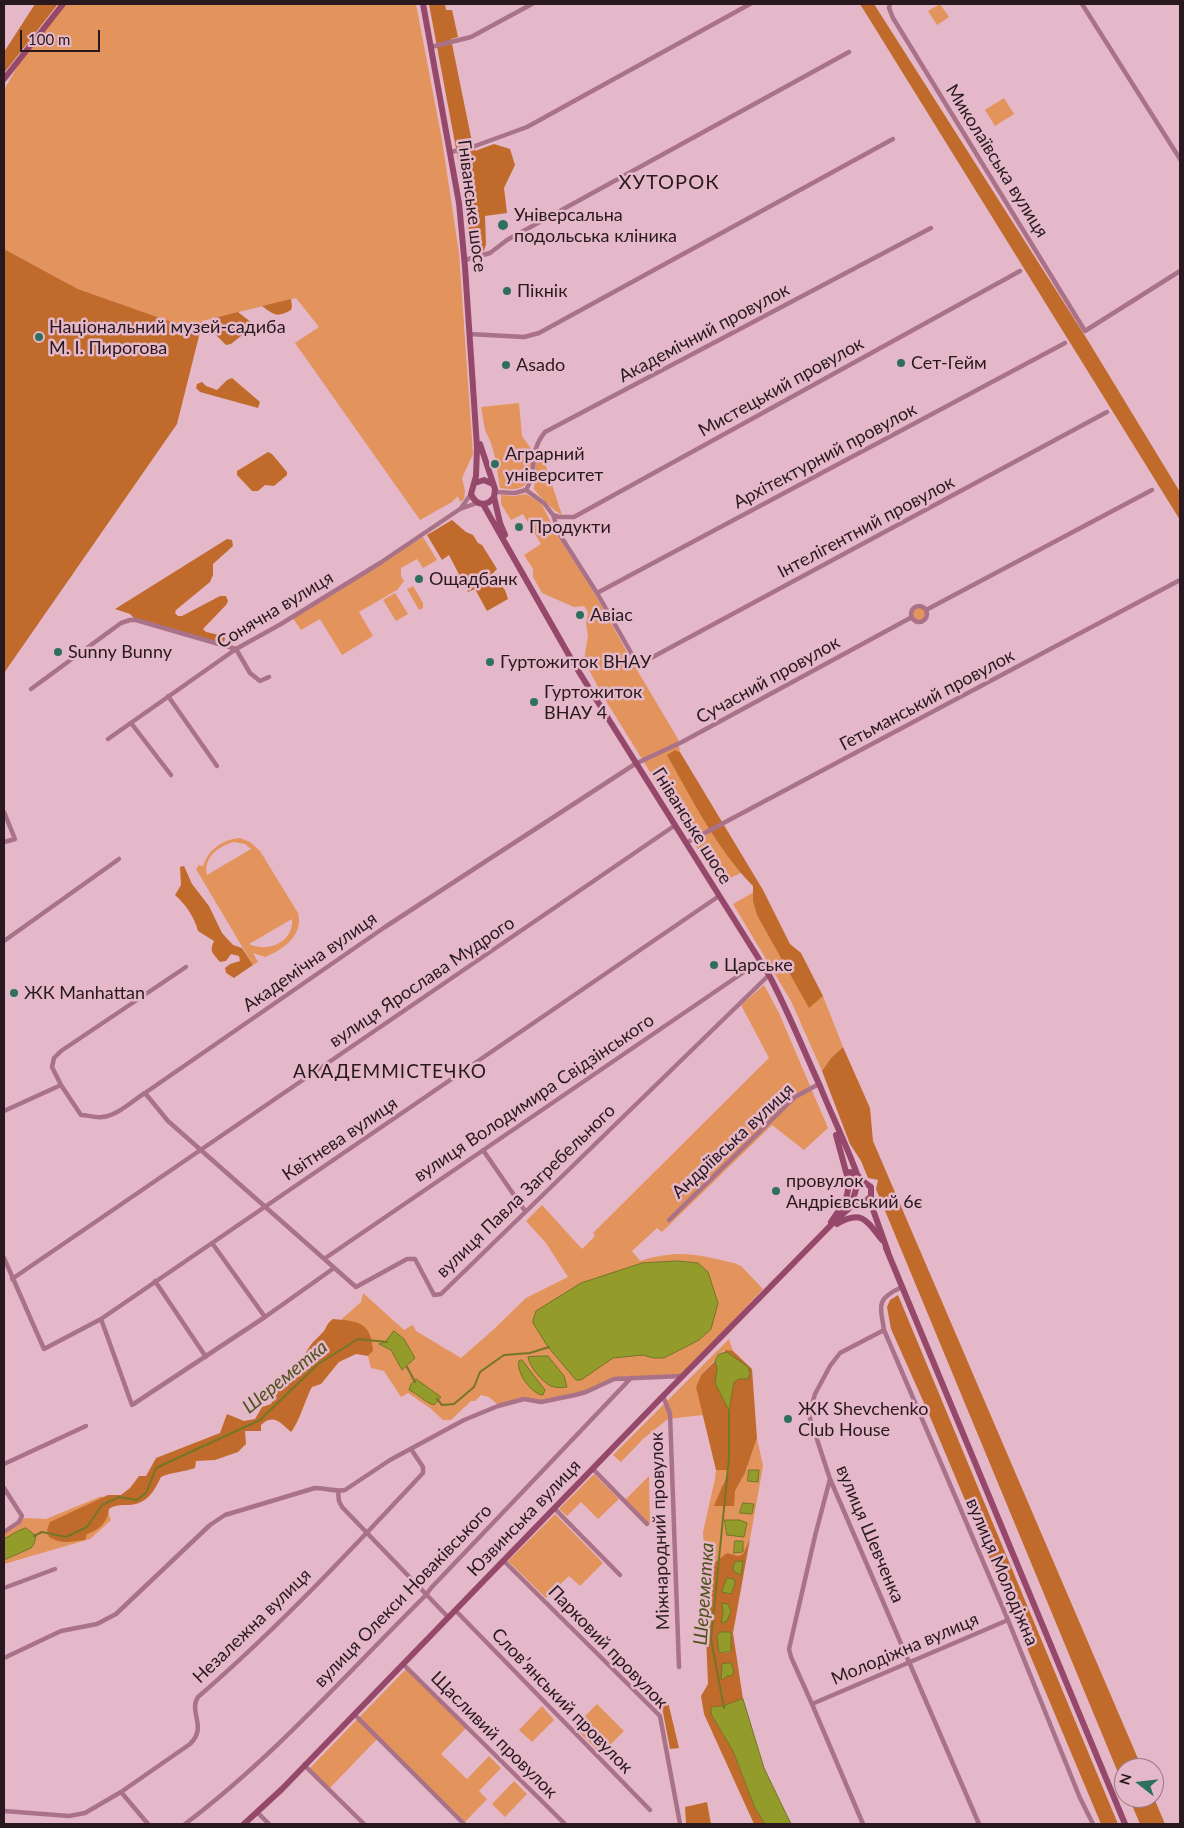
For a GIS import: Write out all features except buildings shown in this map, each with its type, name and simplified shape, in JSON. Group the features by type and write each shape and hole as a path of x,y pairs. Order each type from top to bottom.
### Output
{"main road":[{"path":"4,79 63,4"},
{"name":"Гніванське шосе","path":"423,4 457,185 465,260 477,447 475,483 471,488 471,494 480,504 516,561 574,664 635,764 769,975 788,1012 857,1174 866,1184"},
{"name":"Гніванське шосе","path":"474,414 480,447 493,484 500,523 516,561"},
{"path":"475,483 484,480 493,484"},
{"path":"480,504 490,502 495,494"},
{"name":"Гніванське шосе","path":"831,1112 836,1135 855,1190"},
{"path":"825,1231 844,1203 848,1190 848,1177 836,1135"},
{"path":"834,1222 850,1203 855,1190 860,1184 866,1184 872,1190 871,1204 902,1287 1125,1824"},
{"path":"855,1190 856,1198 867,1204 888,1252"},
{"path":"825,1231 856,1202 871,1196"},
{"path":"825,1231 849,1218 859,1217 868,1222 882,1240"},
{"name":"Юзвинська вулиця","path":"244,1824 504,1561 825,1231"}],"street":[{"path":"431,47 471,37 532,4"},
{"path":"451,152 476,146 527,127 750,4"},
{"name":"Миколаївська вулиця","path":"890,4 893,18 1085,331 1180,271"},
{"path":"1082,4 1180,159"},
{"path":"465,260 490,253 507,240 849,52"},
{"path":"470,334 524,337 539,333 893,139"},
{"name":"Академічний провулок","path":"526,490 531,482 535,447 545,432 931,228"},
{"name":"Мистецький провулок","path":"553,515 574,517 1020,271"},
{"name":"Архітектурний провулок","path":"597,593 1065,343"},
{"name":"Інтелігентний провулок","path":"597,593 638,665 1107,412"},
{"path":"495,494 514,494 526,490 544,503 553,515 560,535 597,593"},
{"path":"926,610 1152,490"},
{"path":"460,509 471,494"},
{"path":"460,509 480,504"},
{"name":"Сонячна вулиця","path":"108,739 236,649 281,624 380,563 460,509"},
{"name":"Гетьманський провулок","path":"686,843 1180,580"},
{"path":"916,606 921,606 926,610 927,616 923,621 918,622 912,617 911,612 916,606"},
{"name":"Сучасний провулок","path":"635,764 682,742 912,617"},
{"path":"31,689 127,620 136,620 236,649 250,674 260,681 269,677"},
{"path":"168,696 217,766"},
{"path":"131,723 171,775"},
{"name":"Академічна вулиця","path":"186,967 61,1051 54,1058 52,1066 61,1085 81,1115 100,1118 111,1115 385,927 635,764"},
{"path":"4,812 15,839 4,842"},
{"name":"вулиця Ярослава Мудрого","path":"12,1279 674,826"},
{"path":"4,941 119,858"},
{"name":"Квітнева вулиця","path":"12,1279 44,1349 101,1319 719,896"},
{"name":"вулиця Володимира Свідзінського","path":"324,1259 760,961"},
{"name":"вулиця Павла Загребельного","path":"145,1093 168,1121 199,1150 356,1287 407,1259 416,1259 434,1295 438,1296 769,975"},
{"name":"Андріївська вулиця","path":"669,1220 795,1097 819,1084"},
{"path":"4,1111 61,1085"},
{"path":"483,1150 525,1211"},
{"path":"212,1243 265,1317"},
{"path":"4,1258 12,1279"},
{"path":"101,1319 132,1405 265,1317 334,1268"},
{"path":"155,1281 206,1357"},
{"path":"884,1330 880,1305 886,1295 902,1287"},
{"name":"вулиця Шевченка","path":"884,1330 840,1353 830,1366 816,1394 809,1414 830,1479 979,1824"},
{"name":"вулиця Молодіжна","path":"884,1330 1008,1620 1080,1798 1093,1824"},
{"path":"4,1658 61,1631 93,1625 109,1618 124,1608 210,1525 225,1515 315,1488 327,1488 338,1491 348,1489 383,1463 464,1420 498,1406 524,1399 544,1402 586,1392 611,1379 682,1376"},
{"name":"вулиця Олекси Новаківського","path":"185,1824 250,1772 426,1595 631,1378"},
{"name":"Міжнародний провулок","path":"663,1396 670,1414 679,1667"},
{"path":"4,1464 86,1426"},
{"name":"Незалежна вулиця","path":"4,1811 76,1815 89,1811 121,1792 193,1742 197,1736 198,1727 194,1706 198,1697 248,1654 423,1473 423,1467 411,1449"},
{"path":"593,1469 647,1524"},
{"path":"830,1479 789,1649 790,1657 863,1824"},
{"path":"4,1488 22,1516 19,1522 4,1532"},
{"path":"338,1491 342,1507 448,1617"},
{"path":"554,1508 620,1575"},
{"name":"Парковий провулок","path":"504,1561 660,1716 680,1824"},
{"path":"4,1588 55,1569"},
{"name":"Словʼянський провулок","path":"455,1610 650,1810"},
{"name":"Молодіжна вулиця","path":"812,1704 1008,1620"},
{"name":"Щасливий провулок","path":"403,1664 565,1824"},
{"path":"354,1714 464,1824"},
{"path":"304,1765 364,1824"},
{"path":"121,1792 148,1824"},
{"path":"257,1812 269,1824"}],"shaded area":[{"path":"35,4 58,4 4,73 4,52"},
{"path":"63,4 416,4 442,140 459,253 473,454 462,478 465,491 464,499 460,502 458,496 452,502 420,520 295,343 319,327 296,298 202,321 200,332 78,289 4,249 4,90 28,48"},
{"path":"429,4 445,4 446,10 452,10 458,37 451,39 475,151 494,144 510,149 515,165 504,188 507,213 485,216 486,244 484,251 478,254 471,251 466,202"},
{"path":"860,4 874,4 1087,339 1180,492 1180,520"},
{"path":"940,4 949,17 937,25 928,11"},
{"path":"1004,98 1014,114 995,126 985,110"},
{"path":"4,249 78,289 200,332 177,424 4,673"},
{"path":"291,299 291,310 279,315 262,306"},
{"path":"238,312 252,323 251,328 231,344 226,345 210,329 210,319"},
{"path":"232,378 260,402 258,408 200,392 196,388 197,384 202,382 206,386 217,390 227,380"},
{"path":"519,403 522,436 532,450 530,475 528,481 519,488 500,488 495,457 485,430 481,407"},
{"path":"540,448 562,515 534,489 537,453"},
{"path":"268,452 272,454 287,472 287,475 274,486 265,485 258,491 252,491 237,475 237,471"},
{"path":"526,494 541,503 558,536 595,594 678,739 680,752 675,750 705,822 741,873 719,883 606,701 584,661 588,635 586,624 588,612 584,606 574,607 542,593 533,577 533,569 524,555 541,544 523,514 511,520 501,504 501,495 514,496"},
{"path":"452,520 466,532 473,535 478,543 482,545 497,569 492,574 505,590 508,599 487,611 475,589 468,592 449,555 442,560 427,535"},
{"path":"423,537 437,560 423,568 417,559 401,568 401,576 404,581 397,590 359,612 373,636 342,655 320,619 301,630 292,617"},
{"path":"227,539 232,540 233,546 213,564 213,575 210,582 176,610 175,613 178,616 182,616 220,596 226,596 228,601 226,605 203,629 206,632 224,636 223,645 136,620 130,614 115,609"},
{"path":"413,586 423,603 423,608 419,610 407,589"},
{"path":"395,593 408,614 396,621 383,600"},
{"path":"919,606 925,608 927,614 925,620 919,622 913,620 911,614 913,608"},
{"path":"675,750 680,752 763,890 790,944 801,953 823,996 809,1008 757,915 753,901 753,886 740,872 717,840 667,755"},
{"path":"240,838 250,842 260,851 298,913 298,928 290,941 279,950 265,957 253,953 258,962 253,965 196,869 199,865 203,866 212,850 222,843","holes":["234,842 245,844 251,849 207,875 207,863 213,853 223,846","292,919 292,927 289,934 278,944 264,947 249,944"]},
{"path":"184,866 192,884 209,906 222,933 233,945 242,948 253,965 234,978 226,973 225,968 230,964 240,961 239,956 231,954 226,961 220,962 212,950 214,941 198,931 189,911 175,895 181,885 180,867"},
{"path":"754,892 753,901 809,1007 823,996 843,1047 831,1058 822,1071 791,1001 733,904"},
{"path":"764,985 779,1013 828,1128 804,1150 772,1125 662,1232 657,1228 632,1251 640,1261 665,1255 687,1254 734,1263 741,1266 763,1289 681,1376 617,1378 589,1391 544,1402 524,1399 497,1404 489,1397 481,1395 475,1401 471,1401 451,1420 443,1420 430,1408 408,1393 401,1397 384,1371 371,1368 368,1356 373,1351 342,1319 361,1302 363,1293 404,1330 413,1325 416,1331 461,1358 526,1298 568,1277 546,1243 526,1221 542,1205 582,1249 595,1236 593,1233 769,1058 741,1005"},
{"path":"843,1047 870,1108 873,1141 1138,1758 1114,1758 1114,1763 876,1189 878,1180 868,1178 861,1161 850,1144 822,1071 831,1058"},
{"path":"678,1261 698,1263 708,1272 718,1303 711,1329 699,1340 664,1358 653,1358 643,1355 613,1358 581,1380 576,1380 548,1347 533,1323 536,1311 581,1283 642,1263"},
{"path":"898,1295 1118,1824 1101,1824 928,1412 891,1329 887,1307 890,1300"},
{"path":"333,1319 357,1323 367,1329 370,1334 373,1351 368,1356 356,1354 339,1362 321,1384 312,1387 297,1423 291,1432 277,1421 265,1421 261,1425 261,1431 245,1431 246,1444 238,1452 215,1460 196,1461 195,1468 161,1477 152,1493 145,1500 109,1509 107,1518 102,1525 87,1534 85,1540 62,1542 49,1537 47,1530 50,1522 108,1495 121,1495 130,1488 139,1476 146,1476 156,1458 220,1433 227,1414 244,1421 255,1419 262,1407 271,1404 281,1386 282,1378 296,1368 312,1344"},
{"path":"394,1331 404,1339 415,1358 402,1370 391,1350 379,1344 385,1342"},
{"path":"729,1339 733,1351 723,1351 701,1375 696,1387 703,1415 668,1419 644,1438 621,1462 613,1455"},
{"path":"726,1350 733,1351 752,1369 757,1438 745,1473 735,1491 734,1506 714,1506 729,1470 716,1470 696,1387 701,1375"},
{"path":"727,1352 748,1367 750,1373 748,1379 739,1379 734,1382 729,1411 715,1383 717,1369 715,1361 718,1355"},
{"path":"548,1356 564,1376 567,1387 551,1386 544,1381 536,1373 528,1357"},
{"path":"522,1360 545,1390 543,1395 534,1391 525,1382 518,1365 519,1361"},
{"path":"416,1379 441,1397 434,1405 409,1390 411,1384"},
{"path":"757,1438 763,1466 750,1539 743,1554 713,1564 705,1579 703,1532 716,1470 729,1470 722,1485 735,1491 745,1473"},
{"path":"749,1470 759,1470 758,1482 748,1481"},
{"path":"594,1474 619,1499 598,1519 581,1502 567,1516 559,1509"},
{"path":"649,1476 650,1524 647,1524 624,1501"},
{"path":"102,1496 111,1520 90,1539 4,1564 4,1532 25,1518 46,1519"},
{"path":"743,1503 754,1504 752,1514 740,1513"},
{"path":"555,1514 603,1563 580,1586 569,1576 546,1598 508,1561"},
{"path":"725,1520 740,1520 747,1523 744,1537 727,1535"},
{"path":"26,1528 36,1536 34,1544 31,1548 4,1560 4,1539"},
{"path":"750,1539 733,1633 743,1699 723,1706 712,1707 711,1713 733,1751 755,1808 765,1824 754,1824 704,1714 701,1696 708,1684 706,1636 701,1614 705,1579 713,1564 727,1553 738,1556 743,1554","holes":["730,1632 731,1652 719,1653"]},
{"path":"735,1541 743,1541 743,1552 734,1553"},
{"path":"743,1561 741,1575 734,1572 735,1562"},
{"path":"727,1578 734,1579 735,1584 731,1594 722,1592"},
{"path":"722,1603 728,1604 731,1611 727,1621 721,1623 723,1614"},
{"path":"720,1632 731,1632 731,1652 719,1653 717,1637"},
{"path":"731,1663 734,1672 731,1676 727,1676 722,1680 722,1664"},
{"path":"407,1668 467,1727 441,1754 467,1779 489,1756 501,1768 479,1791 487,1799 465,1822 378,1738 329,1789 309,1769"},
{"path":"743,1699 764,1768 791,1824 765,1824 755,1808 733,1751 711,1714 711,1707 723,1706"},
{"path":"661,1702 668,1702 679,1748 670,1749"},
{"path":"597,1704 624,1731 601,1754 574,1727"},
{"path":"542,1706 554,1720 532,1742 519,1730"},
{"path":"514,1781 527,1794 505,1817 492,1804"},
{"path":"707,1802 711,1824 686,1824 685,1807"},
{"path":"1133,1808 1158,1808 1165,1824 1140,1824"}],"waterway":[{"name":"Шереметка","path":"34,1536 42,1532 66,1537 87,1527 102,1505 119,1497 137,1500 146,1493 156,1468 260,1420 318,1364 358,1339 387,1342"},
{"name":"Шереметка","path":"437,1399 442,1405 454,1404 474,1387 480,1372 504,1355 530,1353 549,1347"},
{"name":"Шереметка","path":"407,1367 415,1382"},
{"name":"Шереметка","path":"724,1708 711,1639 729,1458 729,1410"}],"place":[{"name":"Універсальна подольська кліника","path":"503,225"},
{"name":"Пікнік","path":"507,291"},
{"name":"Національний музей-садиба М. І. Пирогова","path":"39,337"},
{"name":"Сет-Гейм","path":"901,363"},
{"name":"Asado","path":"506,365"},
{"name":"Аграрний університет","path":"495,464"},
{"name":"Продукти","path":"519,527"},
{"name":"Ощадбанк","path":"419,579"},
{"name":"Авіас","path":"580,615"},
{"name":"Sunny Bunny","path":"58,652"},
{"name":"Гуртожиток ВНАУ","path":"490,662"},
{"name":"Гуртожиток ВНАУ 4","path":"534,702"},
{"name":"Царське","path":"714,965"},
{"name":"ЖК Manhattan","path":"14,993"},
{"name":"провулок Андрієвський 6є","path":"776,1191"},
{"name":"ЖК Shevchenko Club House","path":"788,1419"}],"district":[{"name":"ХУТОРОК","path":"669,183"},
{"name":"АКАДЕММІСТЕЧКО","path":"390,1072"}]}
